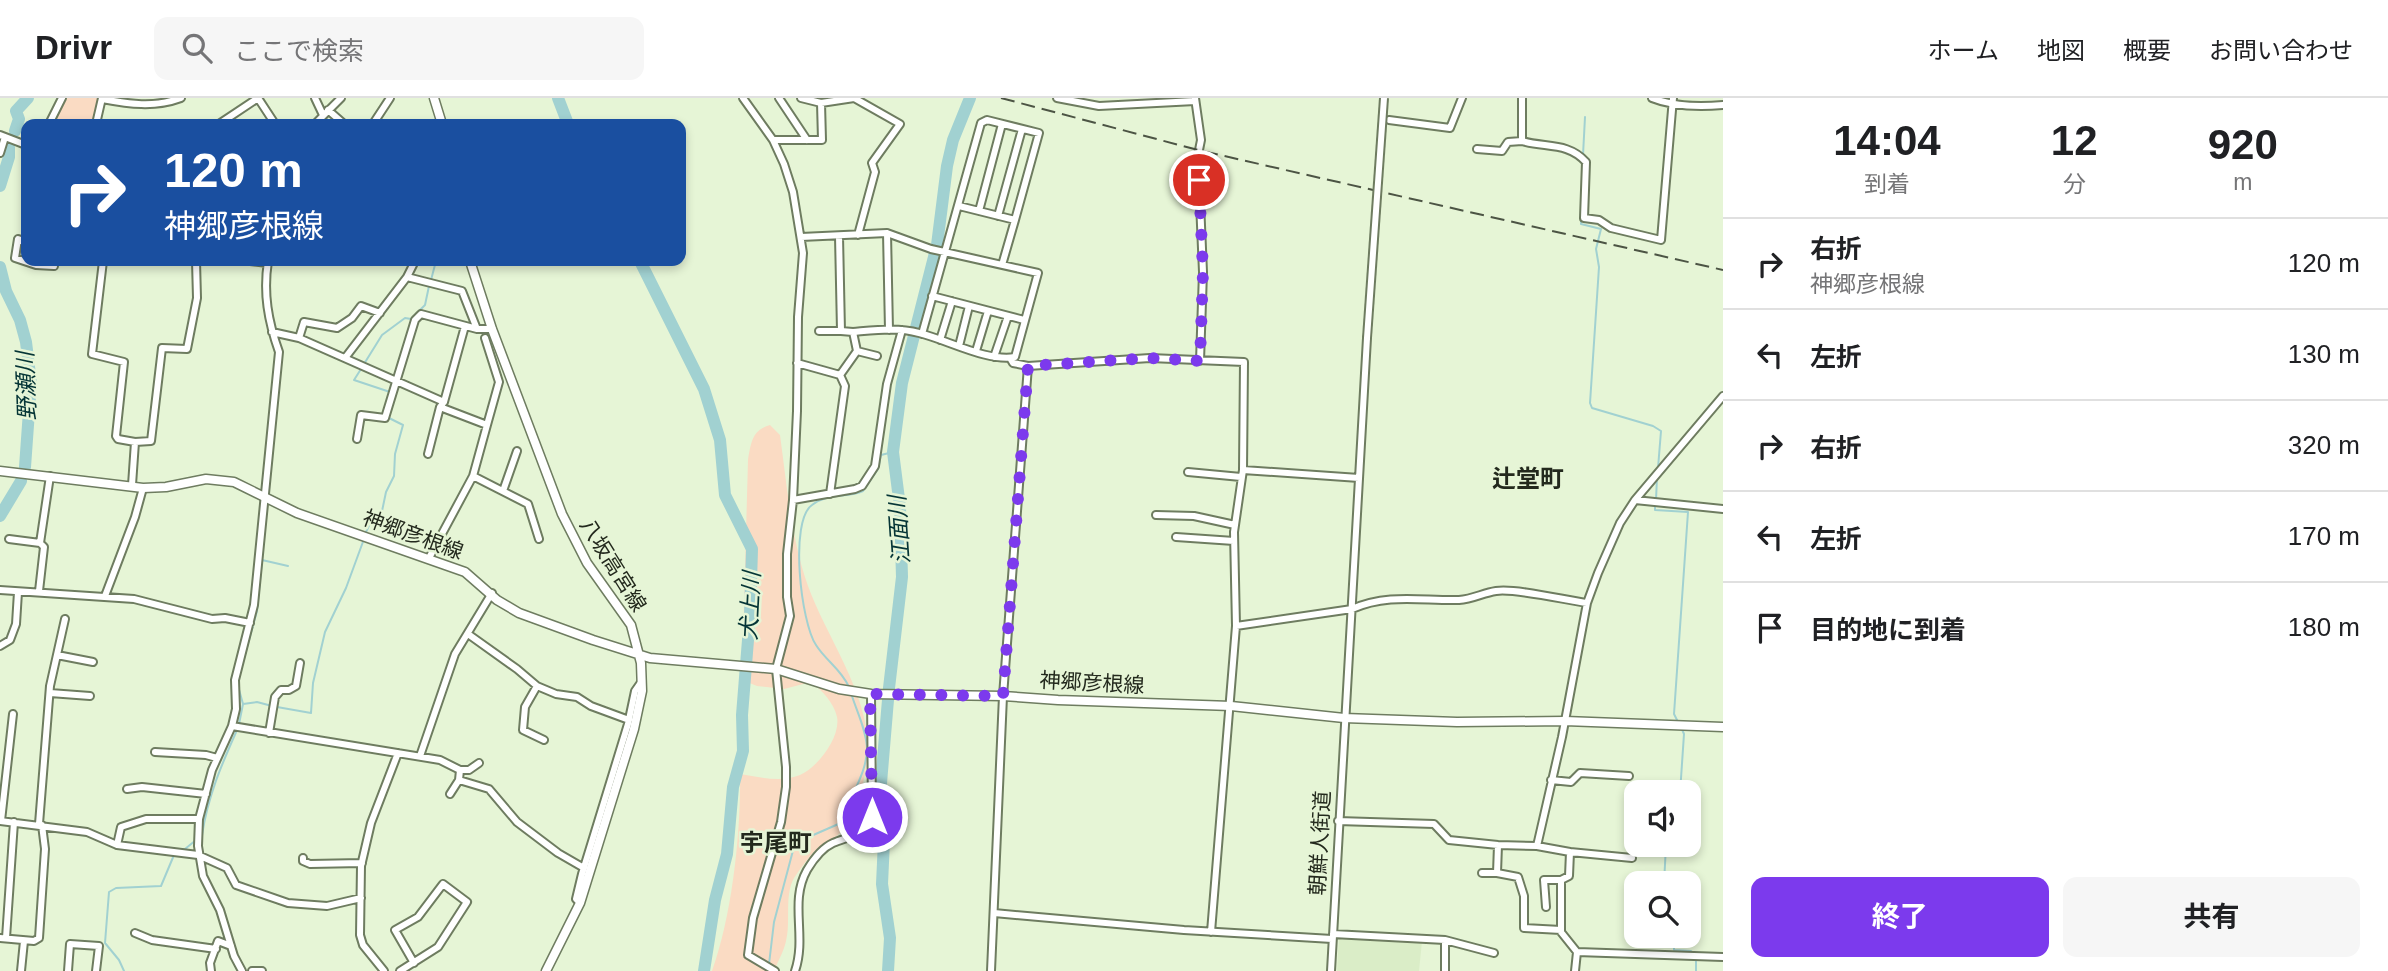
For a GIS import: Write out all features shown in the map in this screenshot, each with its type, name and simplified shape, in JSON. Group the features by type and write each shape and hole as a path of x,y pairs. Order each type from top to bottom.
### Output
{"main road":[{"path":"434,98 440,119"},
{"name":"八坂高宮線","path":"472,266 492,329 567,525 587,563 631,625 642,681 640,707 580,903 546,971"},
{"name":"神郷彦根線","path":"0,471 143,488 166,487 206,479 242,485 297,513 465,572 519,613 639,655 773,669 839,689 870,694 1003,696 1231,706 1344,718 1457,722 1565,721 1723,727"}],"street":[{"path":"52,119 62,98"},
{"path":"97,119 102,99 138,106 181,98"},
{"path":"226,119 258,98 272,119"},
{"path":"315,98 326,112 336,119"},
{"path":"320,119 341,98"},
{"path":"376,119 390,98"},
{"path":"743,98 773,140 793,192 801,237 793,500 787,554 790,616 773,669 786,767 786,787 781,822 754,918 748,955 775,971"},
{"path":"779,98 807,140"},
{"path":"802,98 821,103 853,98 901,124 872,163 875,172 858,235"},
{"path":"1057,98 1109,102 1195,100 1201,140 1198,155 1203,272 1200,361"},
{"name":"朝鮮人街道","path":"1331,971 1367,338 1384,98"},
{"path":"1389,120 1450,128 1462,98"},
{"path":"1522,98 1522,141"},
{"path":"1652,98 1707,107 1723,106"},
{"path":"1707,98 1707,107"},
{"path":"1477,149 1502,151 1508,142 1522,141 1565,147 1577,152 1586,162 1584,218 1599,220 1611,228 1661,240 1672,101"},
{"path":"773,140 822,140 821,103"},
{"path":"793,500 862,486 875,466 887,384 932,296 942,251 959,206 981,123 987,120 1039,133 1002,265"},
{"path":"979,211 1002,124"},
{"path":"998,216 1022,129"},
{"path":"0,153 3,136 21,143"},
{"path":"959,206 1014,220"},
{"path":"801,237 887,233 931,249 1038,273 1015,357 994,357 912,332 819,331"},
{"path":"887,233 889,330"},
{"path":"839,236 841,331"},
{"path":"21,240 18,239 15,258 21,260"},
{"path":"102,266 92,354 124,362 116,436 118,439 135,442 151,441 162,348 187,349 197,298 196,266"},
{"path":"242,971 220,910 203,876 198,855 199,819 217,758 235,727 235,680 250,623 266,502 264,495 279,352 272,332 266,292 268,266"},
{"path":"345,358 412,266"},
{"path":"407,277 462,290 477,329"},
{"path":"932,296 1024,320"},
{"path":"940,340 952,301"},
{"path":"299,338 304,322 337,328 352,318 361,306 380,313"},
{"path":"959,346 969,306"},
{"path":"976,351 988,311"},
{"path":"357,439 361,415 385,418 415,320 421,314 477,329 492,329"},
{"path":"994,357 1008,316"},
{"path":"428,454 465,326"},
{"path":"840,375 857,351 853,331"},
{"path":"272,332 299,338 397,380 442,405 487,425"},
{"path":"429,558 473,476 499,382 485,338"},
{"path":"857,351 877,356"},
{"path":"1010,358 1013,363 1028,366 1150,358 1244,362 1242,473 1234,541 1236,626 1211,932"},
{"path":"797,363 844,378 830,494"},
{"path":"991,971 1003,696 1028,366"},
{"path":"1537,846 1565,721 1587,603 1598,573 1620,523 1635,500 1723,396"},
{"path":"132,485 135,442"},
{"path":"503,491 517,451"},
{"path":"1188,472 1359,478"},
{"path":"40,543 50,476"},
{"path":"473,476 528,505 539,539"},
{"path":"105,596 143,488"},
{"path":"1635,500 1723,509"},
{"path":"1156,515 1194,516 1235,525"},
{"path":"1177,537 1234,541"},
{"path":"9,539 40,543 44,547 39,591"},
{"path":"0,590 141,600 212,619 225,618 250,623"},
{"path":"1236,626 1352,609 1367,602 1389,598 1458,600 1498,591 1587,603"},
{"path":"0,646 10,640 16,624 19,592"},
{"path":"419,756 455,654 492,593"},
{"path":"14,822 3,938 34,941 39,938 45,849 41,825 50,693 65,620"},
{"path":"468,634 537,686 556,694 577,697 592,706 629,720"},
{"path":"57,656 93,662"},
{"path":"269,733 277,693 296,686 300,663"},
{"path":"580,903 576,899 584,868 629,720 635,691 642,681"},
{"path":"537,686 524,707 523,730 544,740"},
{"path":"50,693 90,696"},
{"path":"795,971 801,954 799,888 807,870 823,849 862,832 872,817 870,694"},
{"path":"13,714 0,821 87,832 117,845 198,855 227,868 236,885 280,901 327,906 361,898"},
{"path":"235,727 440,760 460,770 469,770 479,763"},
{"path":"155,752 217,758"},
{"path":"384,971 363,945 360,935 362,863 371,823 398,753"},
{"path":"450,794 459,779 460,770"},
{"path":"1551,780 1571,782 1580,773 1629,776"},
{"path":"459,779 489,789 517,822 558,853 584,868"},
{"path":"127,789 142,787 206,794"},
{"path":"117,845 121,827 146,819 199,819"},
{"path":"1338,821 1434,824 1449,840 1537,846 1632,858"},
{"path":"1497,873 1498,845"},
{"path":"1546,907 1544,880 1561,880 1569,876 1570,852"},
{"path":"303,858 303,861 310,864 362,863"},
{"path":"1482,873 1518,877 1524,896 1524,928 1561,930"},
{"path":"1561,880 1561,930 1577,952 1575,971"},
{"path":"400,971 414,963 438,947 467,902 443,884 418,917 396,930 414,963"},
{"path":"994,913 1211,932 1445,940 1494,953"},
{"path":"135,933 152,940 216,948"},
{"path":"1445,940 1445,971"},
{"path":"21,971 24,941"},
{"path":"211,971 210,963 218,941 231,946"},
{"path":"68,971 70,944 99,946 96,971"},
{"path":"1577,952 1723,957"},
{"path":"252,971 262,971"}],"shaded area":[{"path":"66,98 100,98 94,119 55,119"},
{"path":"770,425 780,435 787,493 802,568 816,606 848,671 864,716 868,739 867,761 861,790 850,819 839,834 813,853 794,878 789,893 786,941 774,971 712,971 725,925 734,874 740,774 778,779 800,775 814,766 826,751 837,725 837,717 830,702 811,682 784,689 757,686 742,680 748,460 756,434"},
{"path":"1339,936 1422,941 1419,971 1337,971"}],"waterway":[{"name":"野瀬川","path":"15,131 19,119 16,111 28,98"},
{"name":"犬上川","path":"558,98 566,119"},
{"name":"江面川","path":"888,971 890,938 882,884 884,841 880,795 902,577 900,507 893,452 902,383 937,245 947,166 953,140 970,98"},
{"path":"1583,155 1585,117"},
{"name":"野瀬川","path":"0,186 9,157 9,147"},
{"path":"1581,220 1581,224 1601,229 1596,249 1599,267 1590,403 1592,408 1653,426 1661,431 1658,468"},
{"path":"431,280 435,266"},
{"name":"犬上川","path":"642,266 704,389 720,440 725,495 752,549 742,715 743,751 733,787 727,854 715,900 704,971"},
{"name":"野瀬川","path":"0,267 6,291 20,320 26,342 31,383 25,467"},
{"path":"364,364 382,335 405,318 411,319 425,305 429,286"},
{"path":"361,369 354,380 390,392"},
{"path":"366,532 373,517 381,516 386,492 394,476 395,454 403,425 389,418"},
{"path":"849,687 820,651 811,633 802,595 799,551 801,531 805,515 812,505 831,497 863,491 878,469 881,455 893,452"},
{"path":"1656,500 1657,477"},
{"name":"野瀬川","path":"0,516 21,481"},
{"path":"1655,505 1655,510 1688,512 1674,714 1678,722"},
{"path":"277,707 311,713 313,683 325,632 346,588 364,539"},
{"path":"238,680 257,611 262,560 288,566"},
{"path":"238,686 243,704 239,724"},
{"path":"769,964 774,922 795,843 843,822 864,768 867,742 852,696"},
{"path":"243,704 257,702 272,706"},
{"path":"1681,727 1684,734 1681,780"},
{"path":"202,835 211,794 237,730"},
{"path":"180,850 196,840"},
{"path":"124,971 105,943 109,892 116,888 161,886 174,855"},
{"path":"1665,857 1665,871"},
{"path":"1674,948 1691,951 1693,954"},
{"path":"1696,958 1696,971"}],"railway":[{"path":"1001,98 1198,150 1723,270"}],"district":[{"name":"辻堂町","path":"1528,479"},
{"name":"宇尾町","path":"776,843"}],"route":[{"path":"872,817 870,694 1003,696 1028,366 1150,358 1200,361 1203,272 1199,180"}]}
